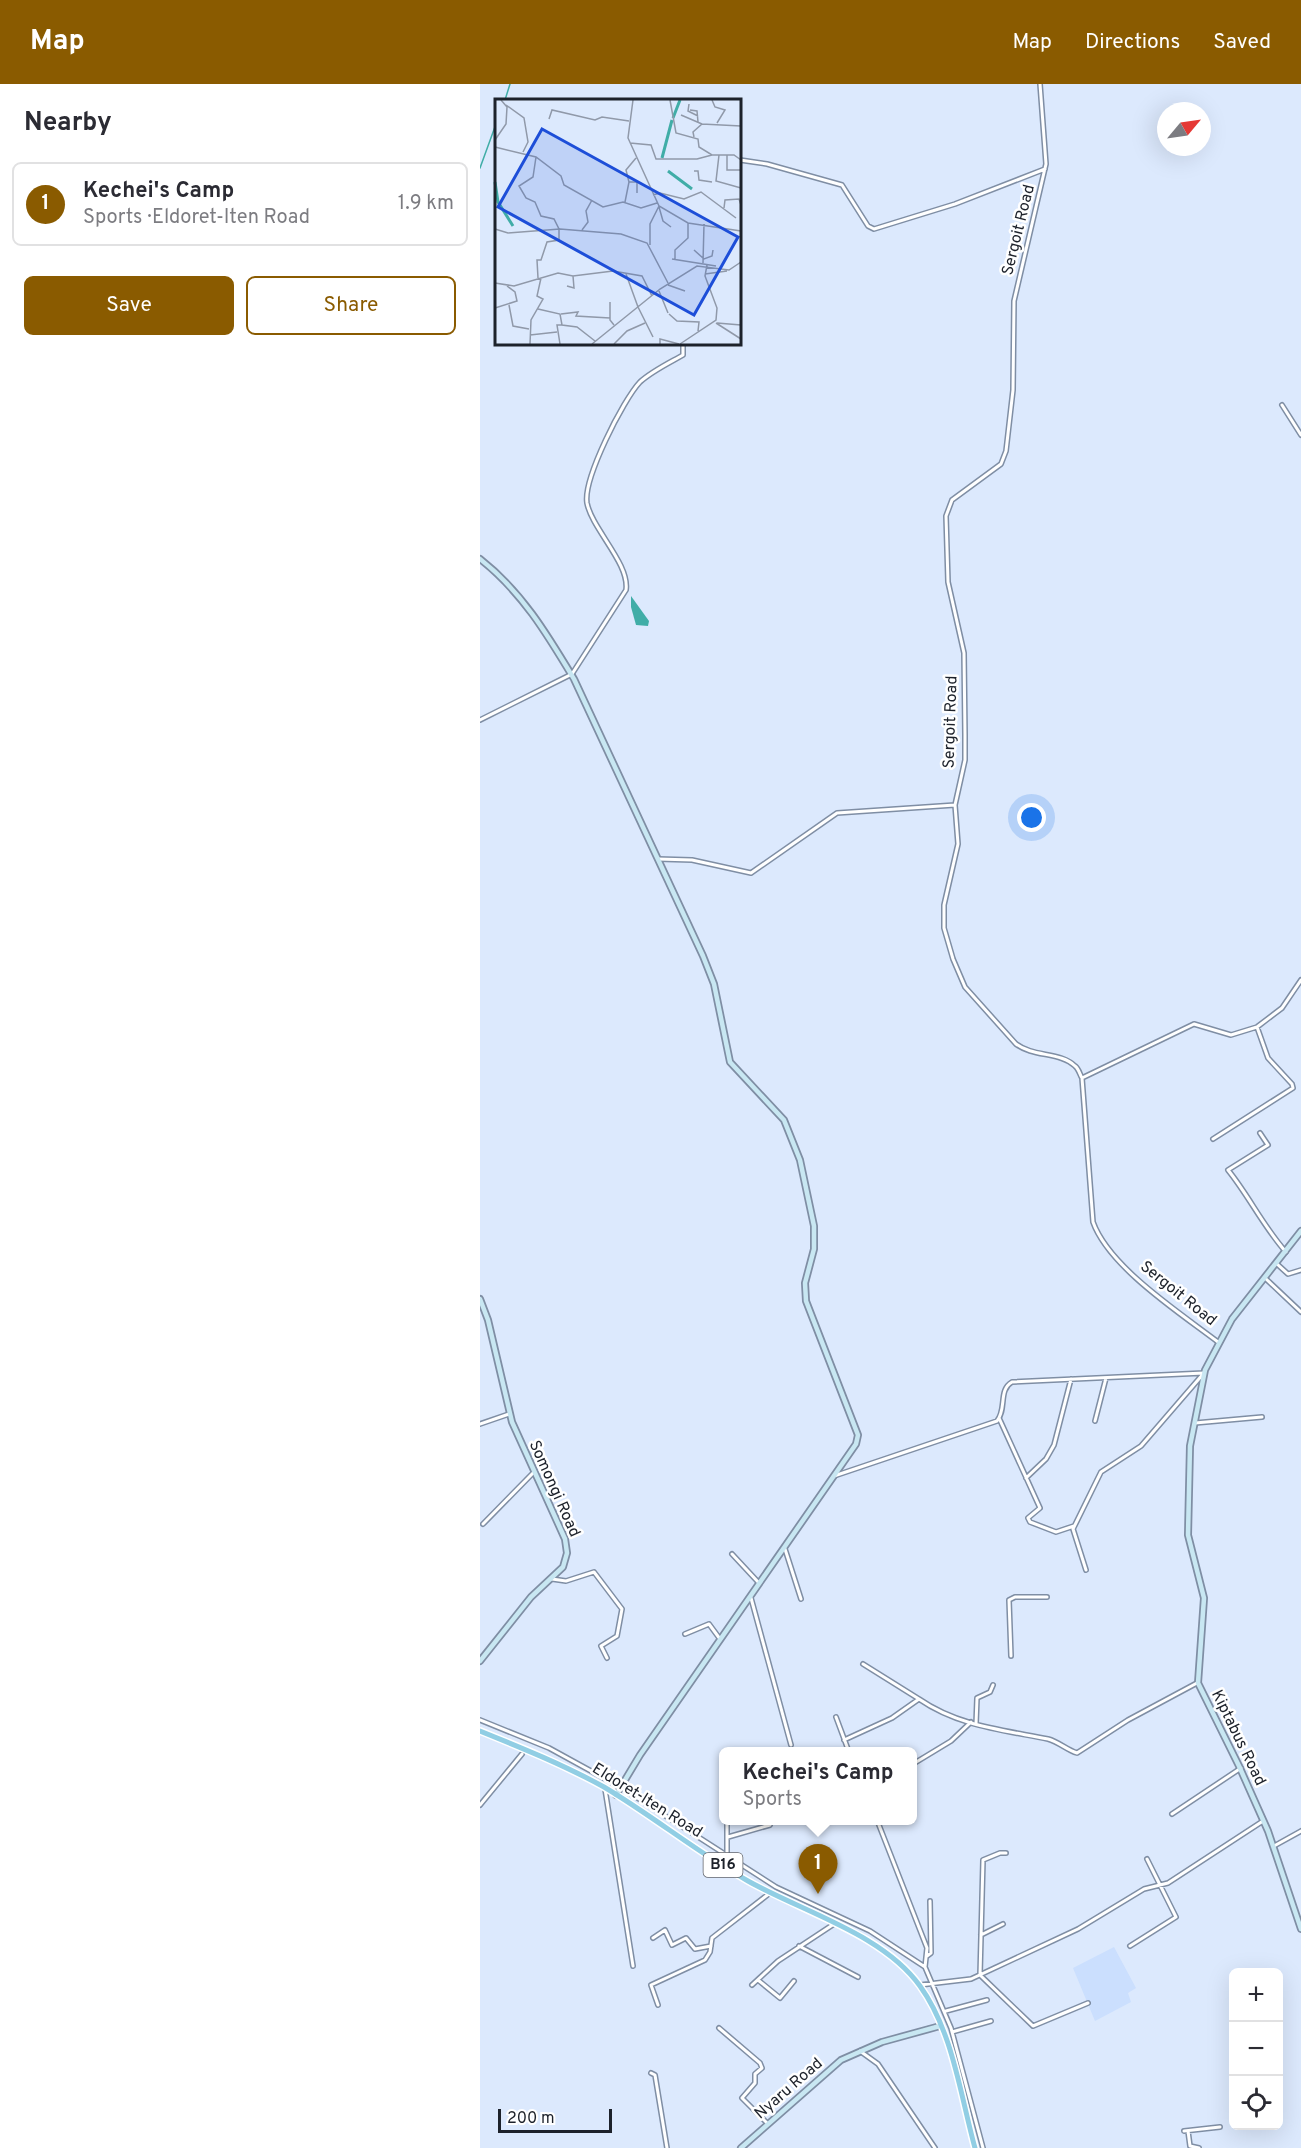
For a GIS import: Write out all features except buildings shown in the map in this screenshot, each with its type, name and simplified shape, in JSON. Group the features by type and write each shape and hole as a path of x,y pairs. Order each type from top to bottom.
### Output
{"main road":[{"name":"Eldoret-Iten Road","path":"480,1731 542,1756 604,1788 770,1893 885,1951 920,1985 934,2010 954,2065 975,2148"}],"street":[{"name":"Sergoit Road","path":"1040,84 1045,169 1014,301 1014,390 1006,451 1001,464 952,500 946,516 948,582 962,639 965,670 964,760 955,805 957,844 943,914 947,943 971,995 998,1020 1016,1044 1025,1049 1072,1063 1082,1078 1091,1209 1096,1230 1112,1252 1148,1288 1218,1341"},
{"path":"741,160 767,164 842,184 868,226 874,229 955,204 1045,169"},
{"path":"480,720 572,674 626,587 616,560 587,501 596,463 634,390 644,379 683,355 683,345"},
{"path":"1282,405 1301,435"},
{"path":"480,559 518,593 549,636 572,674 714,984 730,1062 784,1120 800,1160 814,1226 814,1249 805,1283 806,1301 858,1435 856,1444 640,1755 616,1795"},
{"path":"658,859 692,860 751,873 837,813 955,805"},
{"path":"1082,1078 1194,1024 1231,1035 1257,1027 1282,1008 1301,980"},
{"path":"1213,1139 1293,1088 1268,1058 1257,1027"},
{"path":"1260,1133 1268,1145 1228,1170 1242,1185 1262,1221 1286,1252"},
{"name":"Kiptabus Road","path":"1301,1231 1218,1341 1204,1373 1193,1424 1188,1535 1204,1598 1198,1683 1263,1821 1301,1929"},
{"path":"1277,1264 1288,1274 1301,1270"},
{"path":"1265,1278 1301,1312"},
{"name":"Somongi Road","path":"480,1299 488,1320 510,1414 567,1545 563,1567 531,1597 480,1661"},
{"path":"1074,1526 1056,1532 1030,1522 1028,1518 1040,1508 999,1418 1004,1389 1010,1382 1204,1373"},
{"path":"1086,1570 1072,1534 1101,1472 1141,1446 1204,1373"},
{"path":"1095,1421 1106,1378"},
{"path":"1026,1478 1046,1459 1054,1445 1071,1380"},
{"path":"480,1424 510,1414"},
{"path":"1193,1424 1262,1417"},
{"path":"832,1477 965,1433 999,1418"},
{"path":"483,1524 534,1472"},
{"path":"785,1549 801,1599"},
{"path":"732,1554 760,1585"},
{"path":"552,1579 566,1581 594,1572 622,1609 617,1636 601,1646 607,1658"},
{"path":"1011,1656 1009,1600 1015,1597 1047,1596"},
{"path":"751,1598 791,1745"},
{"path":"685,1634 709,1624 721,1641"},
{"path":"863,1664 919,1699 989,1730 1051,1740 1077,1753 1128,1720 1198,1683"},
{"path":"976,1724 977,1698 990,1692 993,1685"},
{"path":"844,1740 892,1718 919,1699"},
{"path":"836,1717 847,1747"},
{"path":"480,1720 549,1748 622,1788 776,1887 870,1931 925,1967"},
{"path":"917,1761 951,1741 971,1722"},
{"path":"480,1805 522,1754"},
{"path":"1172,1814 1240,1768"},
{"path":"604,1788 633,1966"},
{"path":"920,1985 962,1981 980,1975 1078,1929 1144,1889 1161,1886 1263,1821"},
{"path":"723,1865 727,1856 727,1825"},
{"path":"728,1837 770,1825"},
{"path":"879,1825 927,1948 925,1967 952,2032 982,2148"},
{"path":"1273,1847 1301,1831"},
{"path":"1006,1854 1000,1853 984,1860 980,1975 1033,2026 1088,2003"},
{"path":"1130,1946 1176,1917 1147,1858"},
{"path":"658,2005 651,1985 705,1960 709,1956 712,1938 770,1893"},
{"path":"927,1956 931,1953 930,1901"},
{"path":"752,1985 799,1946 834,1924"},
{"path":"981,1935 1003,1924"},
{"path":"653,1938 665,1930 672,1945 686,1938 695,1948 711,1946"},
{"path":"799,1946 858,1977"},
{"path":"758,1980 780,1998 794,1981"},
{"path":"945,2011 987,2000"},
{"path":"952,2032 991,2021"},
{"name":"Nyaru Road","path":"741,2148 841,2060 858,2052 940,2026"},
{"path":"719,2028 760,2063 762,2068 755,2074 755,2083 742,2098 767,2123"},
{"path":"858,2052 878,2064 935,2148"},
{"path":"651,2073 655,2075 663,2135 667,2148"},
{"path":"1199,2148 1190,2146 1186,2131 1220,2127"},
{"path":"973,2140 980,2138"}],"shaded area":[{"path":"631,596 649,621 648,626 636,625 631,607"},
{"path":"1114,1947 1136,1988 1128,1993 1131,2002 1095,2021 1073,1968"}],"waterway":[{"path":"505,99 510,84"},
{"path":"480,168 495,127"}],"place":[{"name":"Kechei's Camp","path":"818,1894"}]}
